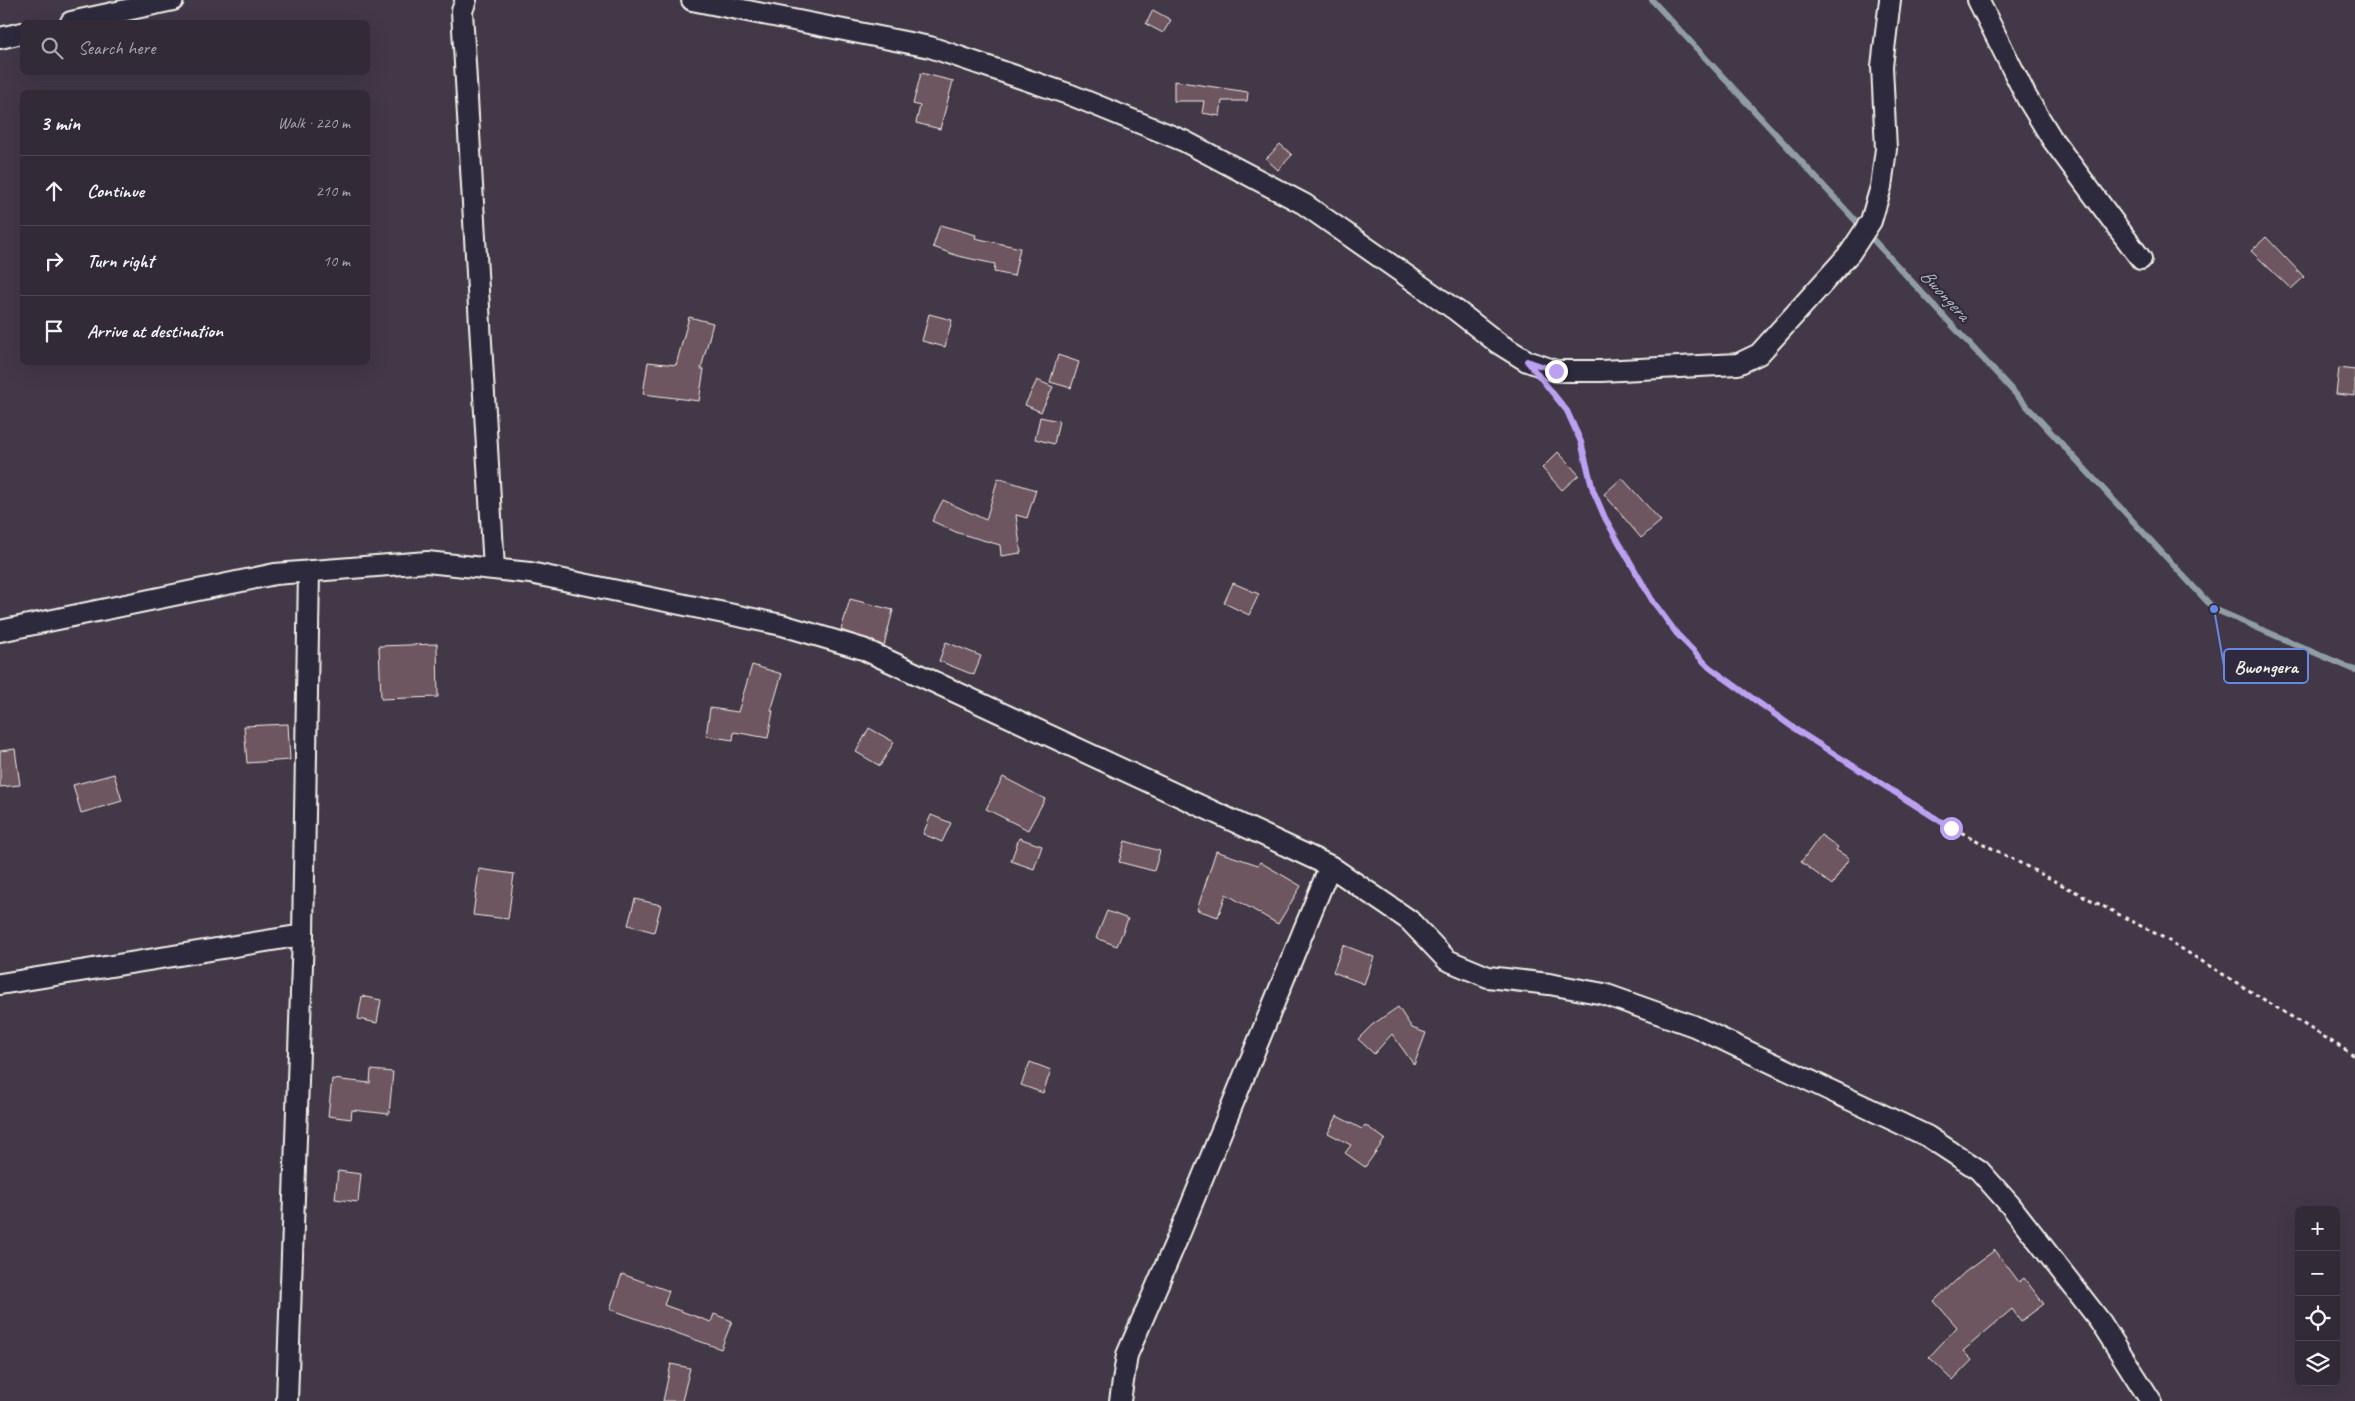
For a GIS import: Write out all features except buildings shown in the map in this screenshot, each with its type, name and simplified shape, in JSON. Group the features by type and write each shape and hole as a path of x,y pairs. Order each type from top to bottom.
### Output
{"street":[{"path":"80,20 173,0"},
{"path":"466,0 462,11 494,569"},
{"path":"692,0 930,47 1071,95 1166,134 1304,204 1457,311 1498,343 1527,361 1556,371 1601,371 1738,364 1759,354 1850,253 1871,221 1881,187 1886,149 1882,66 1890,0"},
{"path":"1978,0 2027,98 2052,139 2140,259"},
{"path":"0,38 20,33"},
{"path":"0,631 275,574 427,562 530,573 782,625 863,649 1330,866 1409,920 1447,960 1488,977 1549,984 1604,994 1694,1026 1927,1136 1978,1170 2011,1206 2100,1321 2152,1401"},
{"path":"287,1401 303,935 309,571"},
{"path":"1120,1401 1127,1356 1181,1230 1330,866"},
{"path":"0,984 303,935"}],"path":[{"path":"1550,390 1567,411 1581,442 1596,497 1605,518 1627,557 1652,600 1677,634 1709,667 1798,731 1951,828 2166,939 2355,1056"}],"waterway":[{"name":"Bwongera","path":"1652,0 2214,609 2355,670"}],"place":[{"name":"Bwongera","path":"2214,609"}],"route":[{"path":"1556,371 1527,361 1567,411 1581,442 1593,490 1605,518 1652,600 1677,634 1709,667 1798,731 1951,828"}]}
